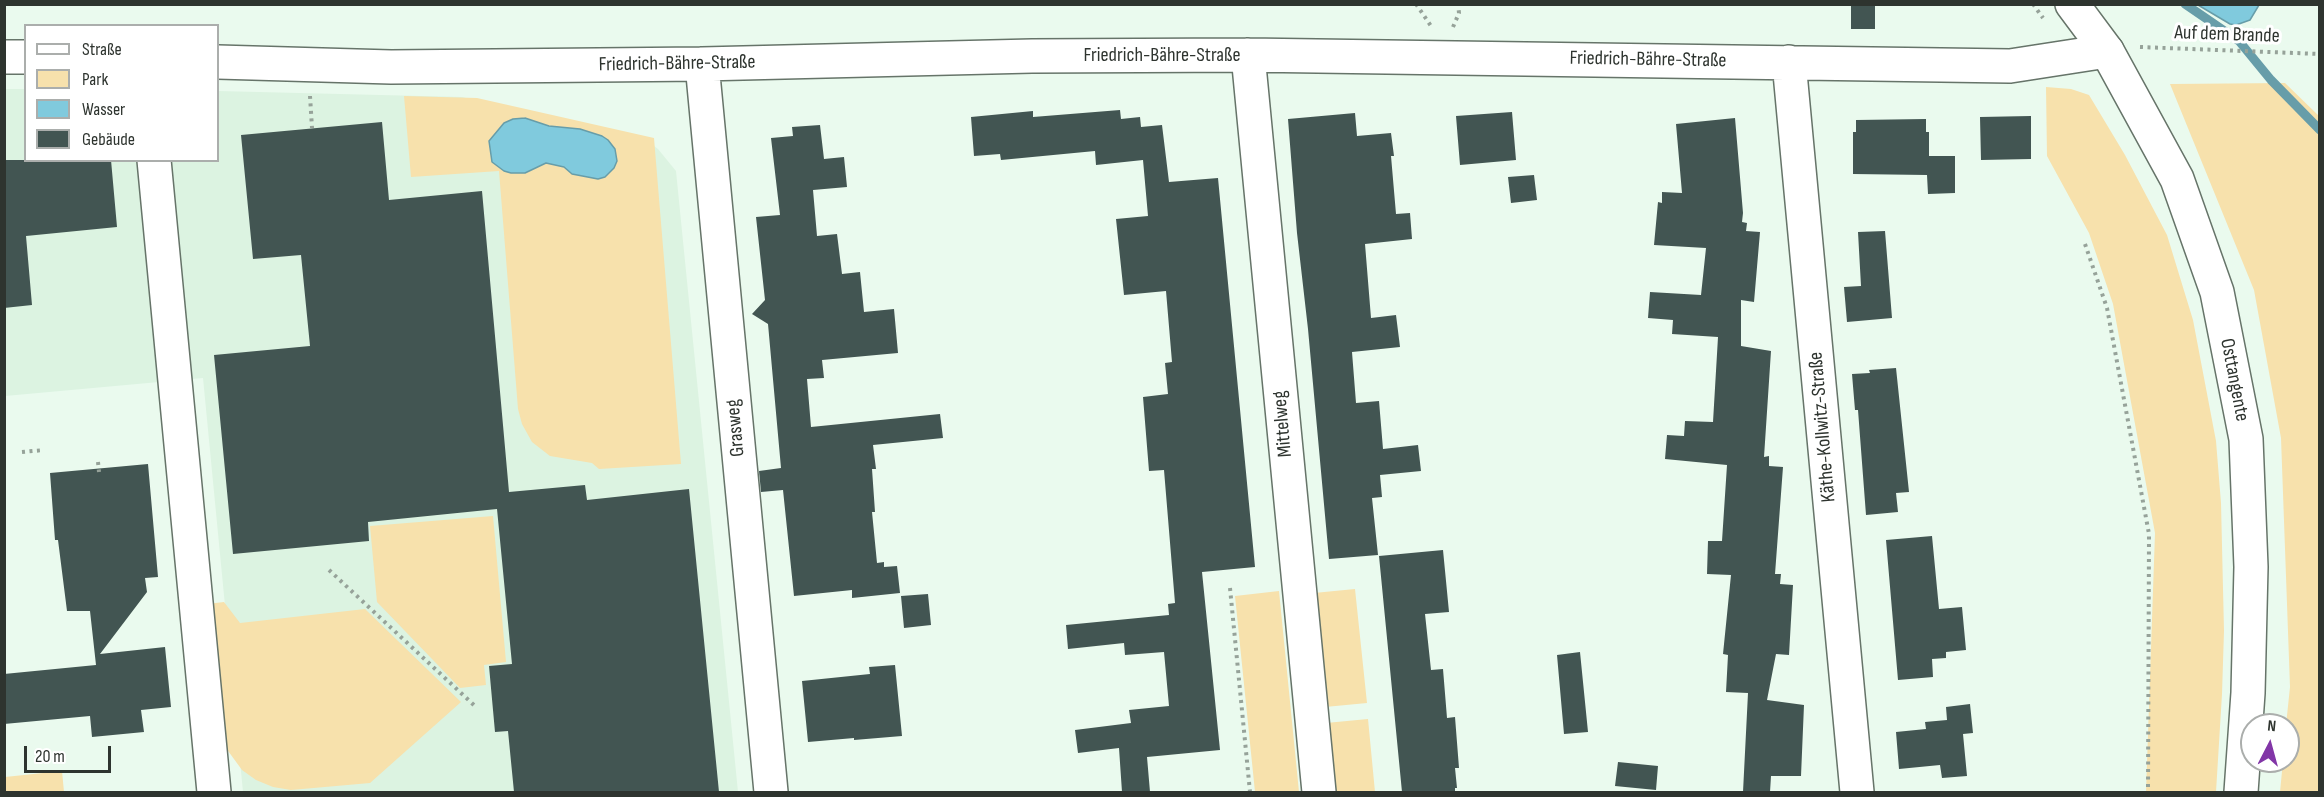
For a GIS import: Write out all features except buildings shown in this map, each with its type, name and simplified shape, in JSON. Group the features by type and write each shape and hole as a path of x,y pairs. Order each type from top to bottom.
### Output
{"street":[{"name":"Osttangente","path":"2072,4 2120,49 2177,180 2217,292 2246,439 2251,567 2248,693 2241,792"},
{"name":"Friedrich-Bähre-Straße","path":"219,62 391,67 702,64 1032,56 1248,56 2010,66 2120,49"},
{"name":"Mittelweg","path":"1248,56 1319,792"},
{"path":"4,57 24,57"},
{"name":"Käthe-Kollwitz-Straße","path":"1789,62 1857,792"},
{"name":"Grasweg","path":"702,64 771,792"},
{"path":"154,162 214,792"}],"path":[{"path":"2032,4 2070,56"},
{"name":"Auf dem Brande","path":"2120,49 2319,54"},
{"path":"309,87 312,128"},
{"path":"2085,244 2107,308 2149,534 2148,792"},
{"path":"22,452 44,450"},
{"path":"98,462 99,472"},
{"path":"329,570 476,707"},
{"path":"1230,588 1250,792"}],"shaded area":[{"path":"5,89 24,89 24,162 219,162 219,91 462,97 642,137 658,149 676,171 738,792 243,792 203,378 5,396"}],"green space":[{"path":"2285,83 2320,117 2319,792 2280,792 2282,773 2300,773 2300,713 2287,713 2290,687 2281,438 2254,290 2170,84"},
{"path":"2046,87 2071,89 2089,95 2125,155 2167,235 2193,320 2216,441 2221,503 2224,631 2216,792 2146,792 2155,533 2113,304 2089,233 2047,156"},
{"path":"404,96 477,98 654,138 681,464 599,469 592,463 550,456 532,442 522,424 518,409 499,171 411,177"},
{"path":"493,516 506,662 484,665 486,685 460,688 377,602 370,526"},
{"path":"1355,589 1367,703 1325,707 1314,593"},
{"path":"1279,591 1299,792 1255,792 1235,596"},
{"path":"224,602 240,623 365,609 461,702 370,783 291,790 273,787 256,780 242,770 223,744 207,604"},
{"path":"1368,719 1375,792 1333,792 1326,723"},
{"path":"62,771 64,792 5,792 5,777"}],"water":[{"path":"2198,5 2259,5 2250,20 2236,25 2230,24"},
{"path":"525,118 549,126 580,129 602,136 615,149 617,161 614,168 605,177 598,179 572,174 564,167 546,163 525,173 504,171 492,162 489,141 504,123 513,119"}],"waterway":[{"path":"2185,4 2239,41 2271,80 2320,130"}]}
